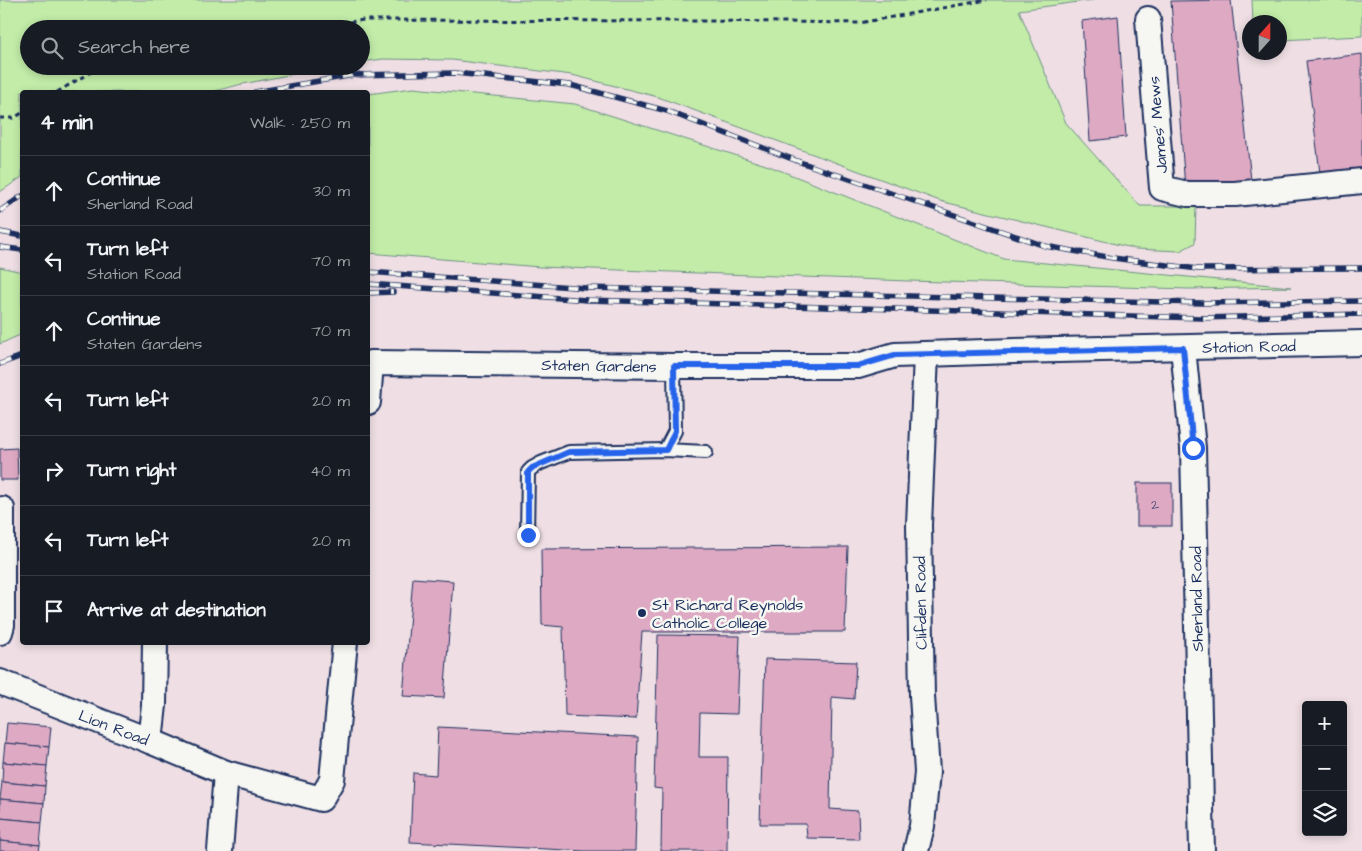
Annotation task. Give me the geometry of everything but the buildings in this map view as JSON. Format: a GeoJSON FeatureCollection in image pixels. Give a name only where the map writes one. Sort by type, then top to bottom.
{"type":"FeatureCollection","features":[{"type":"Feature","properties":{"kind":"street","name":"James' Mews"},"geometry":{"type":"LineString","coordinates":[[1148,19],[1162,188],[1187,194],[1235,194],[1362,181]]}},
{"type":"Feature","properties":{"kind":"street","name":"Station Road"},"geometry":{"type":"LineString","coordinates":[[926,354],[1362,343]]}},
{"type":"Feature","properties":{"kind":"street","name":"Sherland Road"},"geometry":{"type":"LineString","coordinates":[[1183,348],[1193,448],[1202,851]]}},
{"type":"Feature","properties":{"kind":"street","name":"Staten Gardens"},"geometry":{"type":"LineString","coordinates":[[370,376],[371,363],[858,366],[895,355],[926,354]]}},
{"type":"Feature","properties":{"kind":"street","name":"Clifden Road"},"geometry":{"type":"LineString","coordinates":[[916,851],[922,826],[927,772],[922,696],[919,524],[926,354]]}},
{"type":"Feature","properties":{"kind":"street"},"geometry":{"type":"LineString","coordinates":[[0,632],[2,625],[2,508]]}},
{"type":"Feature","properties":{"kind":"street"},"geometry":{"type":"LineString","coordinates":[[150,741],[154,705],[155,645]]}},
{"type":"Feature","properties":{"kind":"street"},"geometry":{"type":"LineString","coordinates":[[220,851],[226,773],[321,799],[332,780],[345,645]]}},
{"type":"Feature","properties":{"kind":"street","name":"Lion Road"},"geometry":{"type":"LineString","coordinates":[[0,682],[226,773]]}},
{"type":"Feature","properties":{"kind":"lane"},"geometry":{"type":"LineString","coordinates":[[666,450],[675,431],[674,366]]}},
{"type":"Feature","properties":{"kind":"lane"},"geometry":{"type":"LineString","coordinates":[[528,535],[528,472],[532,468],[569,452],[666,450],[706,452]]}},
{"type":"Feature","properties":{"kind":"path"},"geometry":{"type":"LineString","coordinates":[[370,20],[859,23],[987,0]]}},
{"type":"Feature","properties":{"kind":"path"},"geometry":{"type":"LineString","coordinates":[[60,90],[86,75]]}},
{"type":"Feature","properties":{"kind":"path"},"geometry":{"type":"LineString","coordinates":[[0,118],[14,118],[20,114]]}},
{"type":"Feature","properties":{"kind":"green space"},"geometry":{"type":"Polygon","coordinates":[[[0,0],[1093,0],[1019,10],[1066,123],[1140,206],[1196,206],[1195,243],[1180,251],[1136,249],[940,201],[658,97],[572,75],[452,60],[383,59],[370,61],[370,20],[20,20],[20,75],[288,75],[219,90],[20,90],[20,178],[0,192],[0,0]]]}},
{"type":"Feature","properties":{"kind":"green space"},"geometry":{"type":"Polygon","coordinates":[[[1252,0],[1362,0],[1362,36],[1287,40],[1287,15],[1253,15],[1252,0]]]}},
{"type":"Feature","properties":{"kind":"green space"},"geometry":{"type":"Polygon","coordinates":[[[413,88],[575,104],[769,166],[1004,259],[1291,287],[1190,289],[909,281],[540,267],[370,253],[370,94],[413,88]]]}},
{"type":"Feature","properties":{"kind":"green space"},"geometry":{"type":"Polygon","coordinates":[[[0,267],[20,272],[20,335],[0,344],[0,267]]]}},
{"type":"Feature","properties":{"kind":"railway"},"geometry":{"type":"LineString","coordinates":[[370,75],[455,73],[570,85],[667,111],[800,162],[1045,246],[1113,258],[1198,269],[1362,268]]}},
{"type":"Feature","properties":{"kind":"railway"},"geometry":{"type":"LineString","coordinates":[[267,90],[354,75]]}},
{"type":"Feature","properties":{"kind":"railway"},"geometry":{"type":"LineString","coordinates":[[0,211],[20,197]]}},
{"type":"Feature","properties":{"kind":"railway"},"geometry":{"type":"LineString","coordinates":[[0,232],[20,236]]}},
{"type":"Feature","properties":{"kind":"railway"},"geometry":{"type":"LineString","coordinates":[[0,247],[20,250]]}},
{"type":"Feature","properties":{"kind":"railway"},"geometry":{"type":"LineString","coordinates":[[370,272],[586,288],[1202,303],[1362,301]]}},
{"type":"Feature","properties":{"kind":"railway"},"geometry":{"type":"LineString","coordinates":[[370,284],[587,300],[1201,318],[1362,314]]}},
{"type":"Feature","properties":{"kind":"railway"},"geometry":{"type":"LineString","coordinates":[[370,293],[393,292]]}},
{"type":"Feature","properties":{"kind":"railway"},"geometry":{"type":"LineString","coordinates":[[0,364],[20,357]]}},
{"type":"Feature","properties":{"kind":"place","name":"St Richard Reynolds Catholic College"},"geometry":{"type":"Point","coordinates":[642,613]}},
{"type":"Feature","properties":{"kind":"route"},"geometry":{"type":"LineString","coordinates":[[528,535],[528,472],[532,468],[569,452],[666,450],[675,431],[674,366],[858,366],[895,355],[1183,348],[1193,448]]}}]}
